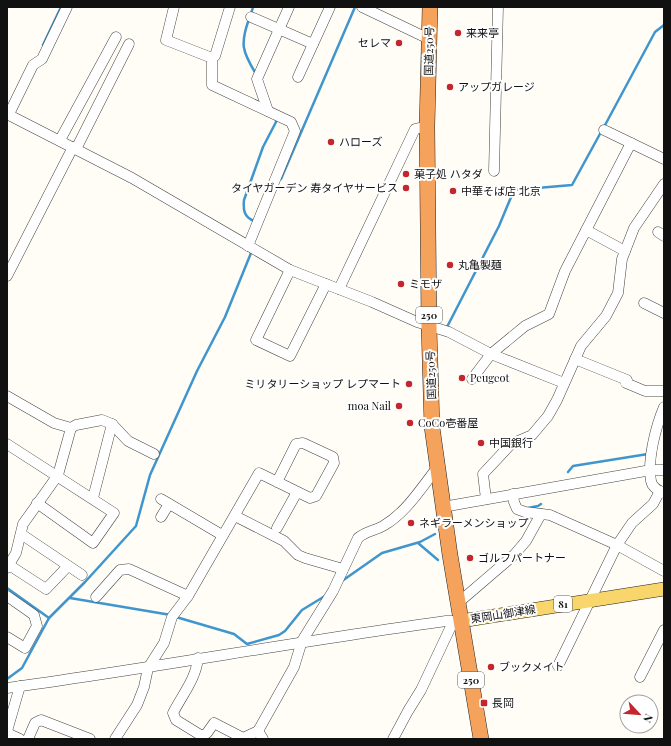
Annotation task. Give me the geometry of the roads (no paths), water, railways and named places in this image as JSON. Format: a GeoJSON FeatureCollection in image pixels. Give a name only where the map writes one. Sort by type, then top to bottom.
{"type":"FeatureCollection","features":[{"type":"Feature","properties":{"kind":"highway","name":"国道250号"},"geometry":{"type":"LineString","coordinates":[[430,7],[428,126],[429,327],[432,474],[443,507],[458,603],[457,621],[481,739]]}},
{"type":"Feature","properties":{"kind":"main road","name":"東岡山御津線"},"geometry":{"type":"LineString","coordinates":[[457,621],[664,589]]}},
{"type":"Feature","properties":{"kind":"street"},"geometry":{"type":"LineString","coordinates":[[67,7],[42,59],[33,65],[8,114],[132,178],[290,270],[429,327],[449,332],[491,354],[564,383]]}},
{"type":"Feature","properties":{"kind":"street"},"geometry":{"type":"LineString","coordinates":[[174,7],[166,40],[212,58]]}},
{"type":"Feature","properties":{"kind":"street"},"geometry":{"type":"LineString","coordinates":[[230,7],[215,56],[212,58],[212,85],[291,122],[295,131],[248,246]]}},
{"type":"Feature","properties":{"kind":"street"},"geometry":{"type":"LineString","coordinates":[[273,114],[263,99],[258,76],[289,7]]}},
{"type":"Feature","properties":{"kind":"street"},"geometry":{"type":"LineString","coordinates":[[298,77],[330,7]]}},
{"type":"Feature","properties":{"kind":"street"},"geometry":{"type":"LineString","coordinates":[[362,7],[429,39]]}},
{"type":"Feature","properties":{"kind":"street"},"geometry":{"type":"LineString","coordinates":[[494,171],[498,7]]}},
{"type":"Feature","properties":{"kind":"street"},"geometry":{"type":"LineString","coordinates":[[251,17],[313,44]]}},
{"type":"Feature","properties":{"kind":"street"},"geometry":{"type":"LineString","coordinates":[[60,140],[116,37]]}},
{"type":"Feature","properties":{"kind":"street"},"geometry":{"type":"LineString","coordinates":[[7,276],[129,44]]}},
{"type":"Feature","properties":{"kind":"street"},"geometry":{"type":"LineString","coordinates":[[339,289],[415,129],[428,126]]}},
{"type":"Feature","properties":{"kind":"street"},"geometry":{"type":"LineString","coordinates":[[604,130],[664,159]]}},
{"type":"Feature","properties":{"kind":"street"},"geometry":{"type":"LineString","coordinates":[[472,379],[491,354],[525,326],[548,314],[565,271],[630,143]]}},
{"type":"Feature","properties":{"kind":"street"},"geometry":{"type":"LineString","coordinates":[[486,499],[483,474],[511,444],[532,435],[548,416],[558,400],[581,346],[606,316],[618,293],[622,259],[634,228],[664,184]]}},
{"type":"Feature","properties":{"kind":"street"},"geometry":{"type":"LineString","coordinates":[[586,230],[625,251]]}},
{"type":"Feature","properties":{"kind":"street"},"geometry":{"type":"LineString","coordinates":[[290,270],[256,340],[290,356],[326,284]]}},
{"type":"Feature","properties":{"kind":"street"},"geometry":{"type":"LineString","coordinates":[[644,303],[664,313]]}},
{"type":"Feature","properties":{"kind":"street"},"geometry":{"type":"LineString","coordinates":[[575,359],[627,380],[626,383],[645,391],[664,391]]}},
{"type":"Feature","properties":{"kind":"street"},"geometry":{"type":"LineString","coordinates":[[7,396],[54,423],[71,428]]}},
{"type":"Feature","properties":{"kind":"street"},"geometry":{"type":"LineString","coordinates":[[558,666],[617,545],[632,523],[662,492],[654,487],[651,481],[651,454],[658,421],[664,407]]}},
{"type":"Feature","properties":{"kind":"street"},"geometry":{"type":"LineString","coordinates":[[68,566],[46,589],[8,567],[16,553],[23,524],[58,475],[71,428],[76,424],[102,420],[112,424],[128,441],[154,454]]}},
{"type":"Feature","properties":{"kind":"street"},"geometry":{"type":"LineString","coordinates":[[93,498],[112,424]]}},
{"type":"Feature","properties":{"kind":"street"},"geometry":{"type":"LineString","coordinates":[[115,739],[137,706],[144,687],[148,668],[164,643],[173,615],[188,596],[259,473],[277,482],[297,492],[310,498],[316,496],[334,463],[333,457],[303,443],[296,444],[277,482]]}},
{"type":"Feature","properties":{"kind":"street"},"geometry":{"type":"LineString","coordinates":[[7,444],[58,475],[114,513],[93,542],[37,503]]}},
{"type":"Feature","properties":{"kind":"street"},"geometry":{"type":"LineString","coordinates":[[443,507],[651,470],[664,470]]}},
{"type":"Feature","properties":{"kind":"street"},"geometry":{"type":"LineString","coordinates":[[198,658],[194,678],[182,695],[173,713],[176,720],[202,736],[207,734],[214,723],[243,738],[261,735],[294,667],[302,641],[333,591],[358,538],[365,532],[383,526],[396,516],[432,474]]}},
{"type":"Feature","properties":{"kind":"street"},"geometry":{"type":"LineString","coordinates":[[277,528],[297,492]]}},
{"type":"Feature","properties":{"kind":"street"},"geometry":{"type":"LineString","coordinates":[[513,494],[517,509],[525,512],[550,515],[617,545],[664,571]]}},
{"type":"Feature","properties":{"kind":"street"},"geometry":{"type":"LineString","coordinates":[[161,517],[165,502],[222,535]]}},
{"type":"Feature","properties":{"kind":"street"},"geometry":{"type":"LineString","coordinates":[[458,603],[514,555],[526,541],[541,514]]}},
{"type":"Feature","properties":{"kind":"street"},"geometry":{"type":"LineString","coordinates":[[235,516],[284,541],[298,555],[343,569]]}},
{"type":"Feature","properties":{"kind":"street"},"geometry":{"type":"LineString","coordinates":[[21,534],[82,575]]}},
{"type":"Feature","properties":{"kind":"street"},"geometry":{"type":"LineString","coordinates":[[96,597],[120,570],[129,568],[188,596]]}},
{"type":"Feature","properties":{"kind":"street"},"geometry":{"type":"LineString","coordinates":[[7,596],[34,615],[37,626],[25,648],[7,637]]}},
{"type":"Feature","properties":{"kind":"street"},"geometry":{"type":"LineString","coordinates":[[7,688],[148,668],[198,658],[302,641],[446,621],[457,621],[421,690],[393,739]]}},
{"type":"Feature","properties":{"kind":"street"},"geometry":{"type":"LineString","coordinates":[[640,677],[664,630]]}},
{"type":"Feature","properties":{"kind":"street"},"geometry":{"type":"LineString","coordinates":[[20,686],[7,732],[20,739]]}},
{"type":"Feature","properties":{"kind":"street"},"geometry":{"type":"LineString","coordinates":[[28,739],[35,723],[41,720],[90,739]]}},
{"type":"Feature","properties":{"kind":"waterway"},"geometry":{"type":"LineString","coordinates":[[43,45],[61,7]]}},
{"type":"Feature","properties":{"kind":"waterway"},"geometry":{"type":"LineString","coordinates":[[251,14],[253,7]]}},
{"type":"Feature","properties":{"kind":"waterway"},"geometry":{"type":"LineString","coordinates":[[281,179],[355,7]]}},
{"type":"Feature","properties":{"kind":"waterway"},"geometry":{"type":"LineString","coordinates":[[249,19],[244,35],[244,47],[245,53],[256,74]]}},
{"type":"Feature","properties":{"kind":"waterway"},"geometry":{"type":"LineString","coordinates":[[604,127],[655,32],[664,25]]}},
{"type":"Feature","properties":{"kind":"waterway"},"geometry":{"type":"LineString","coordinates":[[254,221],[245,213],[244,200],[263,147],[276,122],[276,118]]}},
{"type":"Feature","properties":{"kind":"waterway"},"geometry":{"type":"LineString","coordinates":[[447,327],[499,226],[514,190],[572,185],[601,132]]}},
{"type":"Feature","properties":{"kind":"waterway"},"geometry":{"type":"LineString","coordinates":[[7,679],[22,668],[49,618],[85,582],[136,526],[150,475],[197,371],[225,317],[251,253]]}},
{"type":"Feature","properties":{"kind":"waterway"},"geometry":{"type":"LineString","coordinates":[[568,472],[573,466],[648,454]]}},
{"type":"Feature","properties":{"kind":"waterway"},"geometry":{"type":"LineString","coordinates":[[528,508],[541,504]]}},
{"type":"Feature","properties":{"kind":"waterway"},"geometry":{"type":"LineString","coordinates":[[342,581],[382,553],[420,542],[435,534]]}},
{"type":"Feature","properties":{"kind":"waterway"},"geometry":{"type":"LineString","coordinates":[[418,543],[438,560]]}},
{"type":"Feature","properties":{"kind":"waterway"},"geometry":{"type":"LineString","coordinates":[[7,588],[49,618]]}},
{"type":"Feature","properties":{"kind":"waterway"},"geometry":{"type":"LineString","coordinates":[[176,617],[234,634],[247,644],[279,635],[285,631],[302,610],[325,596]]}},
{"type":"Feature","properties":{"kind":"waterway"},"geometry":{"type":"LineString","coordinates":[[70,598],[171,615]]}},
{"type":"Feature","properties":{"kind":"place","name":"来来亭"},"geometry":{"type":"Point","coordinates":[458,33]}},
{"type":"Feature","properties":{"kind":"place","name":"セレマ"},"geometry":{"type":"Point","coordinates":[399,43]}},
{"type":"Feature","properties":{"kind":"place","name":"アップガレージ"},"geometry":{"type":"Point","coordinates":[450,87]}},
{"type":"Feature","properties":{"kind":"place","name":"ハローズ"},"geometry":{"type":"Point","coordinates":[331,142]}},
{"type":"Feature","properties":{"kind":"place","name":"菓子処 ハタダ"},"geometry":{"type":"Point","coordinates":[406,174]}},
{"type":"Feature","properties":{"kind":"place","name":"タイヤガーデン 寿タイヤサービス"},"geometry":{"type":"Point","coordinates":[406,188]}},
{"type":"Feature","properties":{"kind":"place","name":"中華そば店 北京"},"geometry":{"type":"Point","coordinates":[453,191]}},
{"type":"Feature","properties":{"kind":"place","name":"丸亀製麺"},"geometry":{"type":"Point","coordinates":[450,265]}},
{"type":"Feature","properties":{"kind":"place","name":"ミモザ"},"geometry":{"type":"Point","coordinates":[401,284]}},
{"type":"Feature","properties":{"kind":"place","name":"Peugeot"},"geometry":{"type":"Point","coordinates":[462,378]}},
{"type":"Feature","properties":{"kind":"place","name":"ミリタリーショップ レプマート"},"geometry":{"type":"Point","coordinates":[409,384]}},
{"type":"Feature","properties":{"kind":"place","name":"moa Nail"},"geometry":{"type":"Point","coordinates":[399,406]}},
{"type":"Feature","properties":{"kind":"place","name":"CoCo壱番屋"},"geometry":{"type":"Point","coordinates":[410,423]}},
{"type":"Feature","properties":{"kind":"place","name":"中国銀行"},"geometry":{"type":"Point","coordinates":[481,443]}},
{"type":"Feature","properties":{"kind":"place","name":"ネギラーメンショップ"},"geometry":{"type":"Point","coordinates":[411,523]}},
{"type":"Feature","properties":{"kind":"place","name":"ゴルフパートナー"},"geometry":{"type":"Point","coordinates":[470,558]}},
{"type":"Feature","properties":{"kind":"place","name":"ブックメイト"},"geometry":{"type":"Point","coordinates":[491,667]}},
{"type":"Feature","properties":{"kind":"place","name":"長岡"},"geometry":{"type":"Point","coordinates":[484,703]}}]}
